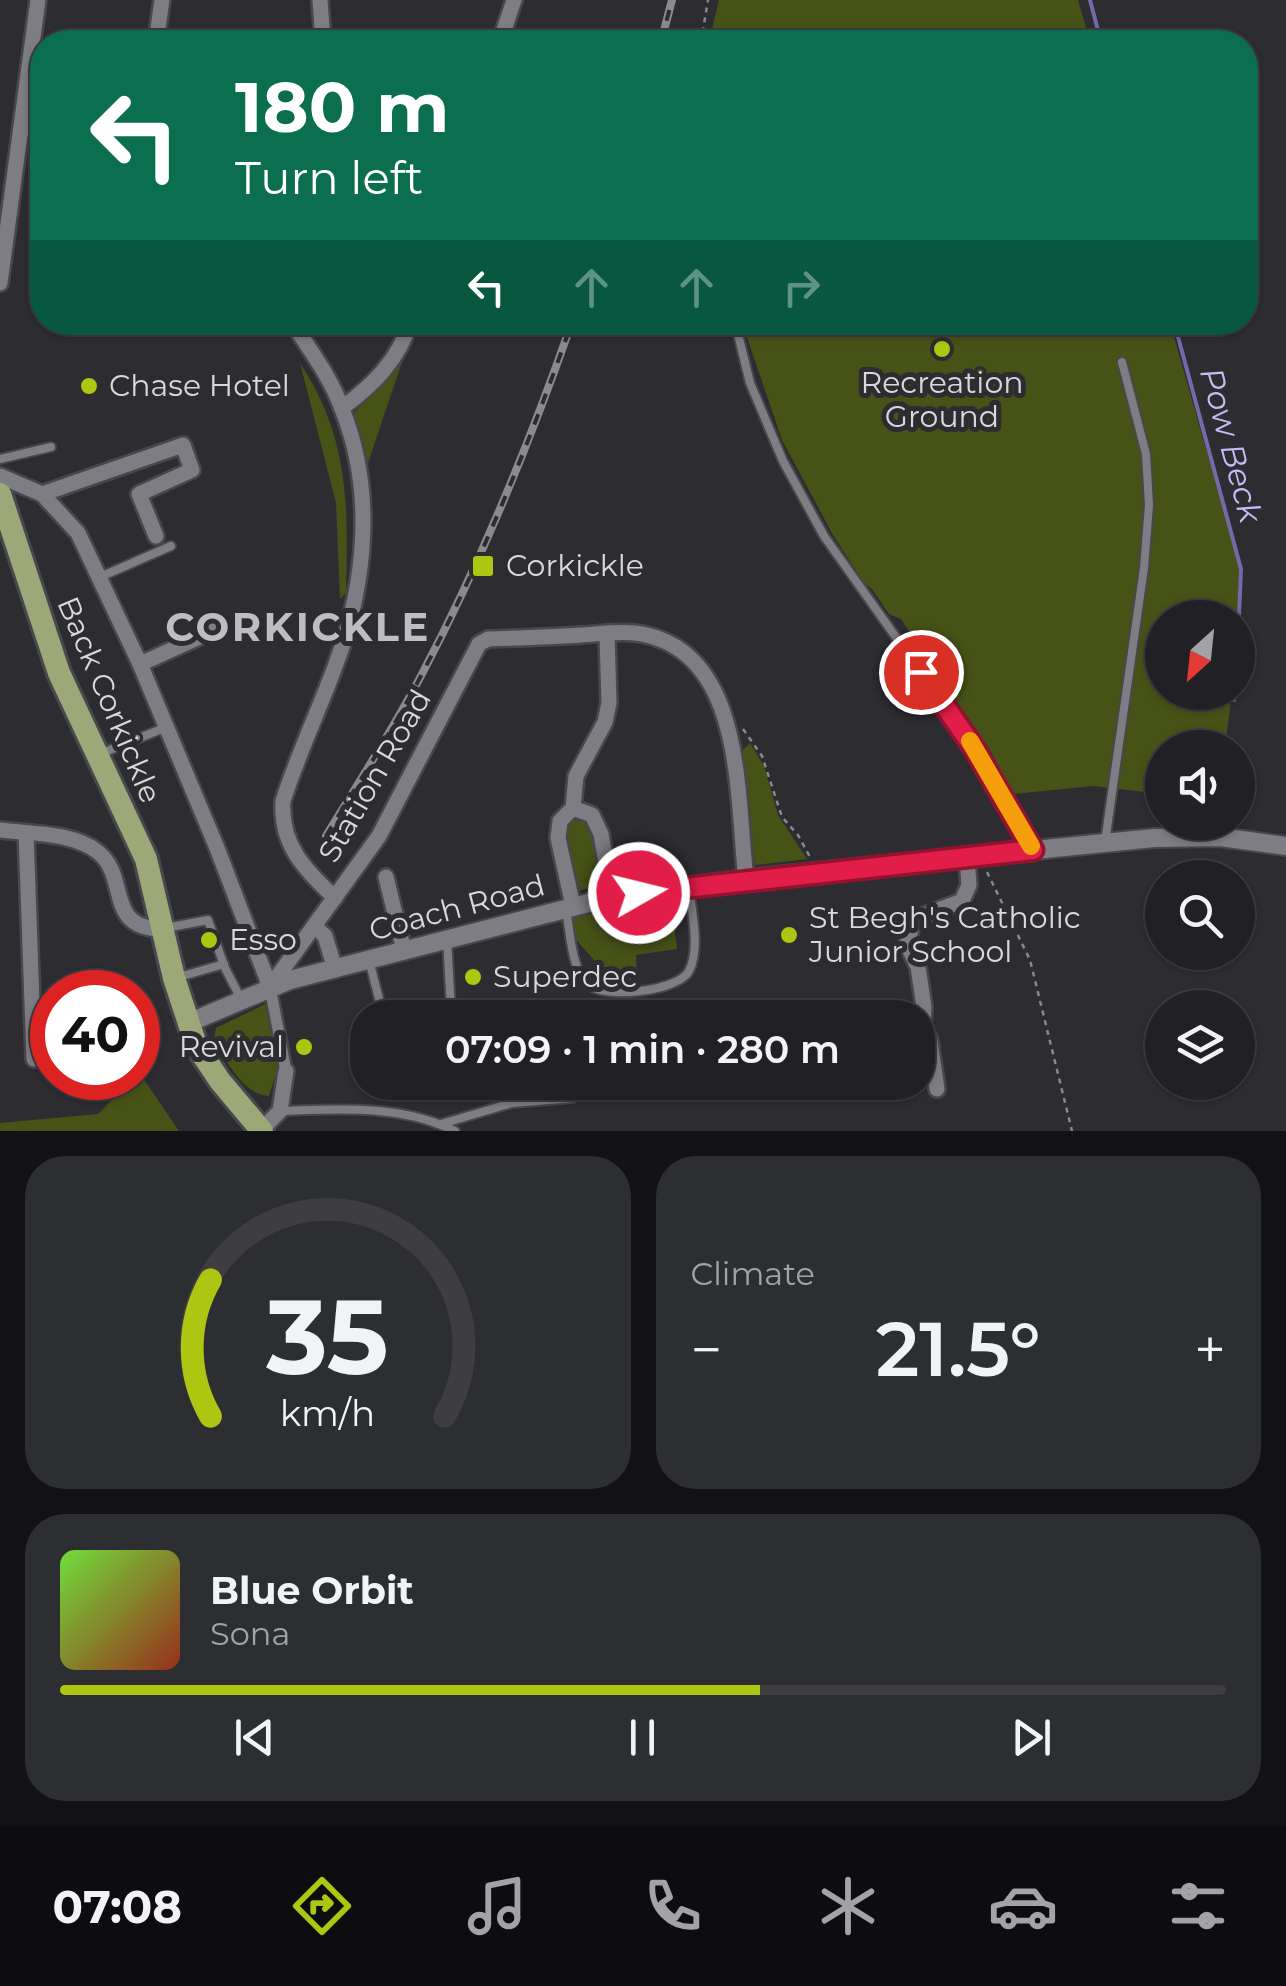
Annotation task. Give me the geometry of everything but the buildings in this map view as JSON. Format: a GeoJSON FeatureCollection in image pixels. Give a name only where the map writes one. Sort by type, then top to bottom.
{"type":"FeatureCollection","features":[{"type":"Feature","properties":{"kind":"main road","name":"Back Corkickle"},"geometry":{"type":"LineString","coordinates":[[0,494],[58,672],[146,860],[162,929]]}},
{"type":"Feature","properties":{"kind":"main road"},"geometry":{"type":"LineString","coordinates":[[162,929],[188,1022],[206,1064],[262,1130]]}},
{"type":"Feature","properties":{"kind":"street"},"geometry":{"type":"LineString","coordinates":[[34,30],[38,0]]}},
{"type":"Feature","properties":{"kind":"street"},"geometry":{"type":"LineString","coordinates":[[158,30],[162,0]]}},
{"type":"Feature","properties":{"kind":"street"},"geometry":{"type":"LineString","coordinates":[[320,0],[323,30]]}},
{"type":"Feature","properties":{"kind":"street"},"geometry":{"type":"LineString","coordinates":[[504,30],[514,0]]}},
{"type":"Feature","properties":{"kind":"street"},"geometry":{"type":"LineString","coordinates":[[0,283],[30,64]]}},
{"type":"Feature","properties":{"kind":"street"},"geometry":{"type":"LineString","coordinates":[[22,128],[30,129]]}},
{"type":"Feature","properties":{"kind":"street"},"geometry":{"type":"LineString","coordinates":[[300,335],[342,408],[355,455],[363,510],[364,542],[352,616],[291,775],[282,818],[294,856],[336,898]]}},
{"type":"Feature","properties":{"kind":"street"},"geometry":{"type":"LineString","coordinates":[[342,408],[385,369],[406,335]]}},
{"type":"Feature","properties":{"kind":"street"},"geometry":{"type":"LineString","coordinates":[[42,494],[183,445],[192,470],[139,494],[156,536]]}},
{"type":"Feature","properties":{"kind":"street"},"geometry":{"type":"LineString","coordinates":[[0,476],[42,494],[78,534],[140,664],[217,848],[270,987],[286,1071],[280,1111],[262,1130]]}},
{"type":"Feature","properties":{"kind":"street"},"geometry":{"type":"LineString","coordinates":[[140,664],[215,630]]}},
{"type":"Feature","properties":{"kind":"street"},"geometry":{"type":"LineString","coordinates":[[570,907],[558,838],[560,821],[573,808],[576,776],[604,722],[609,702],[607,634],[634,633],[659,639],[678,650],[711,682],[730,731],[746,879]]}},
{"type":"Feature","properties":{"kind":"street","name":"Station Road"},"geometry":{"type":"LineString","coordinates":[[270,987],[379,836],[479,644],[488,639],[607,634]]}},
{"type":"Feature","properties":{"kind":"street"},"geometry":{"type":"LineString","coordinates":[[573,808],[592,815],[601,834],[612,897]]}},
{"type":"Feature","properties":{"kind":"street"},"geometry":{"type":"LineString","coordinates":[[0,830],[80,840],[102,855],[128,917],[138,926],[162,929]]}},
{"type":"Feature","properties":{"kind":"street"},"geometry":{"type":"LineString","coordinates":[[26,834],[31,970]]}},
{"type":"Feature","properties":{"kind":"street","name":"Coach Road"},"geometry":{"type":"LineString","coordinates":[[188,1022],[270,987],[612,897],[746,879],[1105,842],[1220,837],[1286,846]]}},
{"type":"Feature","properties":{"kind":"street"},"geometry":{"type":"LineString","coordinates":[[923,1000],[918,967],[907,944],[914,918],[962,901],[974,858]]}},
{"type":"Feature","properties":{"kind":"street"},"geometry":{"type":"LineString","coordinates":[[386,877],[404,951]]}},
{"type":"Feature","properties":{"kind":"street"},"geometry":{"type":"LineString","coordinates":[[314,926],[325,936],[336,969]]}},
{"type":"Feature","properties":{"kind":"street"},"geometry":{"type":"LineString","coordinates":[[935,1085],[937,1089]]}},
{"type":"Feature","properties":{"kind":"lane"},"geometry":{"type":"LineString","coordinates":[[738,335],[750,383],[782,462],[824,536],[974,748],[1033,850]]}},
{"type":"Feature","properties":{"kind":"lane"},"geometry":{"type":"LineString","coordinates":[[1105,842],[1144,568],[1149,505],[1146,454],[1122,362]]}},
{"type":"Feature","properties":{"kind":"lane"},"geometry":{"type":"LineString","coordinates":[[0,460],[51,448]]}},
{"type":"Feature","properties":{"kind":"lane"},"geometry":{"type":"LineString","coordinates":[[100,577],[171,546]]}},
{"type":"Feature","properties":{"kind":"lane"},"geometry":{"type":"LineString","coordinates":[[96,756],[164,728]]}},
{"type":"Feature","properties":{"kind":"lane"},"geometry":{"type":"LineString","coordinates":[[570,907],[580,972],[587,984],[612,992],[670,986],[688,974],[694,957],[688,886]]}},
{"type":"Feature","properties":{"kind":"lane"},"geometry":{"type":"LineString","coordinates":[[162,929],[208,920],[241,999]]}},
{"type":"Feature","properties":{"kind":"lane"},"geometry":{"type":"LineString","coordinates":[[446,939],[450,1000]]}},
{"type":"Feature","properties":{"kind":"lane"},"geometry":{"type":"LineString","coordinates":[[369,960],[379,1000]]}},
{"type":"Feature","properties":{"kind":"lane"},"geometry":{"type":"LineString","coordinates":[[174,978],[224,964]]}},
{"type":"Feature","properties":{"kind":"lane"},"geometry":{"type":"LineString","coordinates":[[440,1124],[512,1103],[548,1100]]}},
{"type":"Feature","properties":{"kind":"lane"},"geometry":{"type":"LineString","coordinates":[[280,1111],[382,1110],[455,1131]]}},
{"type":"Feature","properties":{"kind":"path"},"geometry":{"type":"LineString","coordinates":[[703,30],[708,0]]}},
{"type":"Feature","properties":{"kind":"path"},"geometry":{"type":"LineString","coordinates":[[734,722],[762,756],[782,817],[811,859]]}},
{"type":"Feature","properties":{"kind":"path"},"geometry":{"type":"LineString","coordinates":[[974,858],[1030,960],[1072,1131]]}},
{"type":"Feature","properties":{"kind":"green space"},"geometry":{"type":"Polygon","coordinates":[[[719,0],[1078,0],[1087,30],[712,30],[719,0]]]}},
{"type":"Feature","properties":{"kind":"green space"},"geometry":{"type":"Polygon","coordinates":[[[746,335],[1173,335],[1239,564],[1239,600],[1145,600],[1145,710],[1230,710],[1227,730],[1145,730],[1145,792],[1093,786],[1013,794],[990,750],[901,619],[889,614],[833,535],[782,440],[746,335]]]}},
{"type":"Feature","properties":{"kind":"green space"},"geometry":{"type":"Polygon","coordinates":[[[402,362],[367,466],[354,413],[402,362]]]}},
{"type":"Feature","properties":{"kind":"green space"},"geometry":{"type":"Polygon","coordinates":[[[300,363],[329,419],[342,474],[347,561],[346,593],[340,599],[336,503],[300,363]]]}},
{"type":"Feature","properties":{"kind":"green space"},"geometry":{"type":"Polygon","coordinates":[[[750,743],[764,766],[778,815],[807,859],[755,865],[741,752],[750,743]]]}},
{"type":"Feature","properties":{"kind":"green space"},"geometry":{"type":"Polygon","coordinates":[[[575,814],[583,818],[592,834],[600,886],[577,891],[565,839],[569,820],[575,814]]]}},
{"type":"Feature","properties":{"kind":"green space"},"geometry":{"type":"Polygon","coordinates":[[[689,895],[673,914],[677,949],[636,955],[637,979],[614,982],[610,967],[600,967],[559,920],[689,895]]]}},
{"type":"Feature","properties":{"kind":"green space"},"geometry":{"type":"Polygon","coordinates":[[[265,1004],[278,1068],[269,1096],[244,1084],[213,1042],[216,1028],[265,1004]]]}},
{"type":"Feature","properties":{"kind":"green space"},"geometry":{"type":"Polygon","coordinates":[[[112,1100],[158,1100],[179,1131],[0,1131],[0,1123],[98,1114],[112,1100]]]}},
{"type":"Feature","properties":{"kind":"waterway","name":"Pow Beck"},"geometry":{"type":"LineString","coordinates":[[1090,0],[1098,30]]}},
{"type":"Feature","properties":{"kind":"waterway","name":"Pow Beck"},"geometry":{"type":"LineString","coordinates":[[1178,335],[1241,569],[1240,600]]}},
{"type":"Feature","properties":{"kind":"railway"},"geometry":{"type":"LineString","coordinates":[[664,30],[672,0]]}},
{"type":"Feature","properties":{"kind":"railway"},"geometry":{"type":"LineString","coordinates":[[326,836],[445,630],[522,456],[567,335]]}},
{"type":"Feature","properties":{"kind":"slow traffic"},"geometry":{"type":"LineString","coordinates":[[970,741],[1031,846]]}},
{"type":"Feature","properties":{"kind":"place","name":"Recreation Ground"},"geometry":{"type":"Point","coordinates":[942,349]}},
{"type":"Feature","properties":{"kind":"place","name":"Chase Hotel"},"geometry":{"type":"Point","coordinates":[89,386]}},
{"type":"Feature","properties":{"kind":"place","name":"Corkickle"},"geometry":{"type":"Point","coordinates":[483,566]}},
{"type":"Feature","properties":{"kind":"place","name":"St Begh's Catholic Junior School"},"geometry":{"type":"Point","coordinates":[789,935]}},
{"type":"Feature","properties":{"kind":"place","name":"Esso"},"geometry":{"type":"Point","coordinates":[209,940]}},
{"type":"Feature","properties":{"kind":"place","name":"Superdec"},"geometry":{"type":"Point","coordinates":[473,977]}},
{"type":"Feature","properties":{"kind":"place","name":"Revival"},"geometry":{"type":"Point","coordinates":[304,1047]}},
{"type":"Feature","properties":{"kind":"district","name":"CORKICKLE"},"geometry":{"type":"Point","coordinates":[298,627]}},
{"type":"Feature","properties":{"kind":"route"},"geometry":{"type":"LineString","coordinates":[[639,893],[1033,850],[974,748],[921,672]]}}]}
